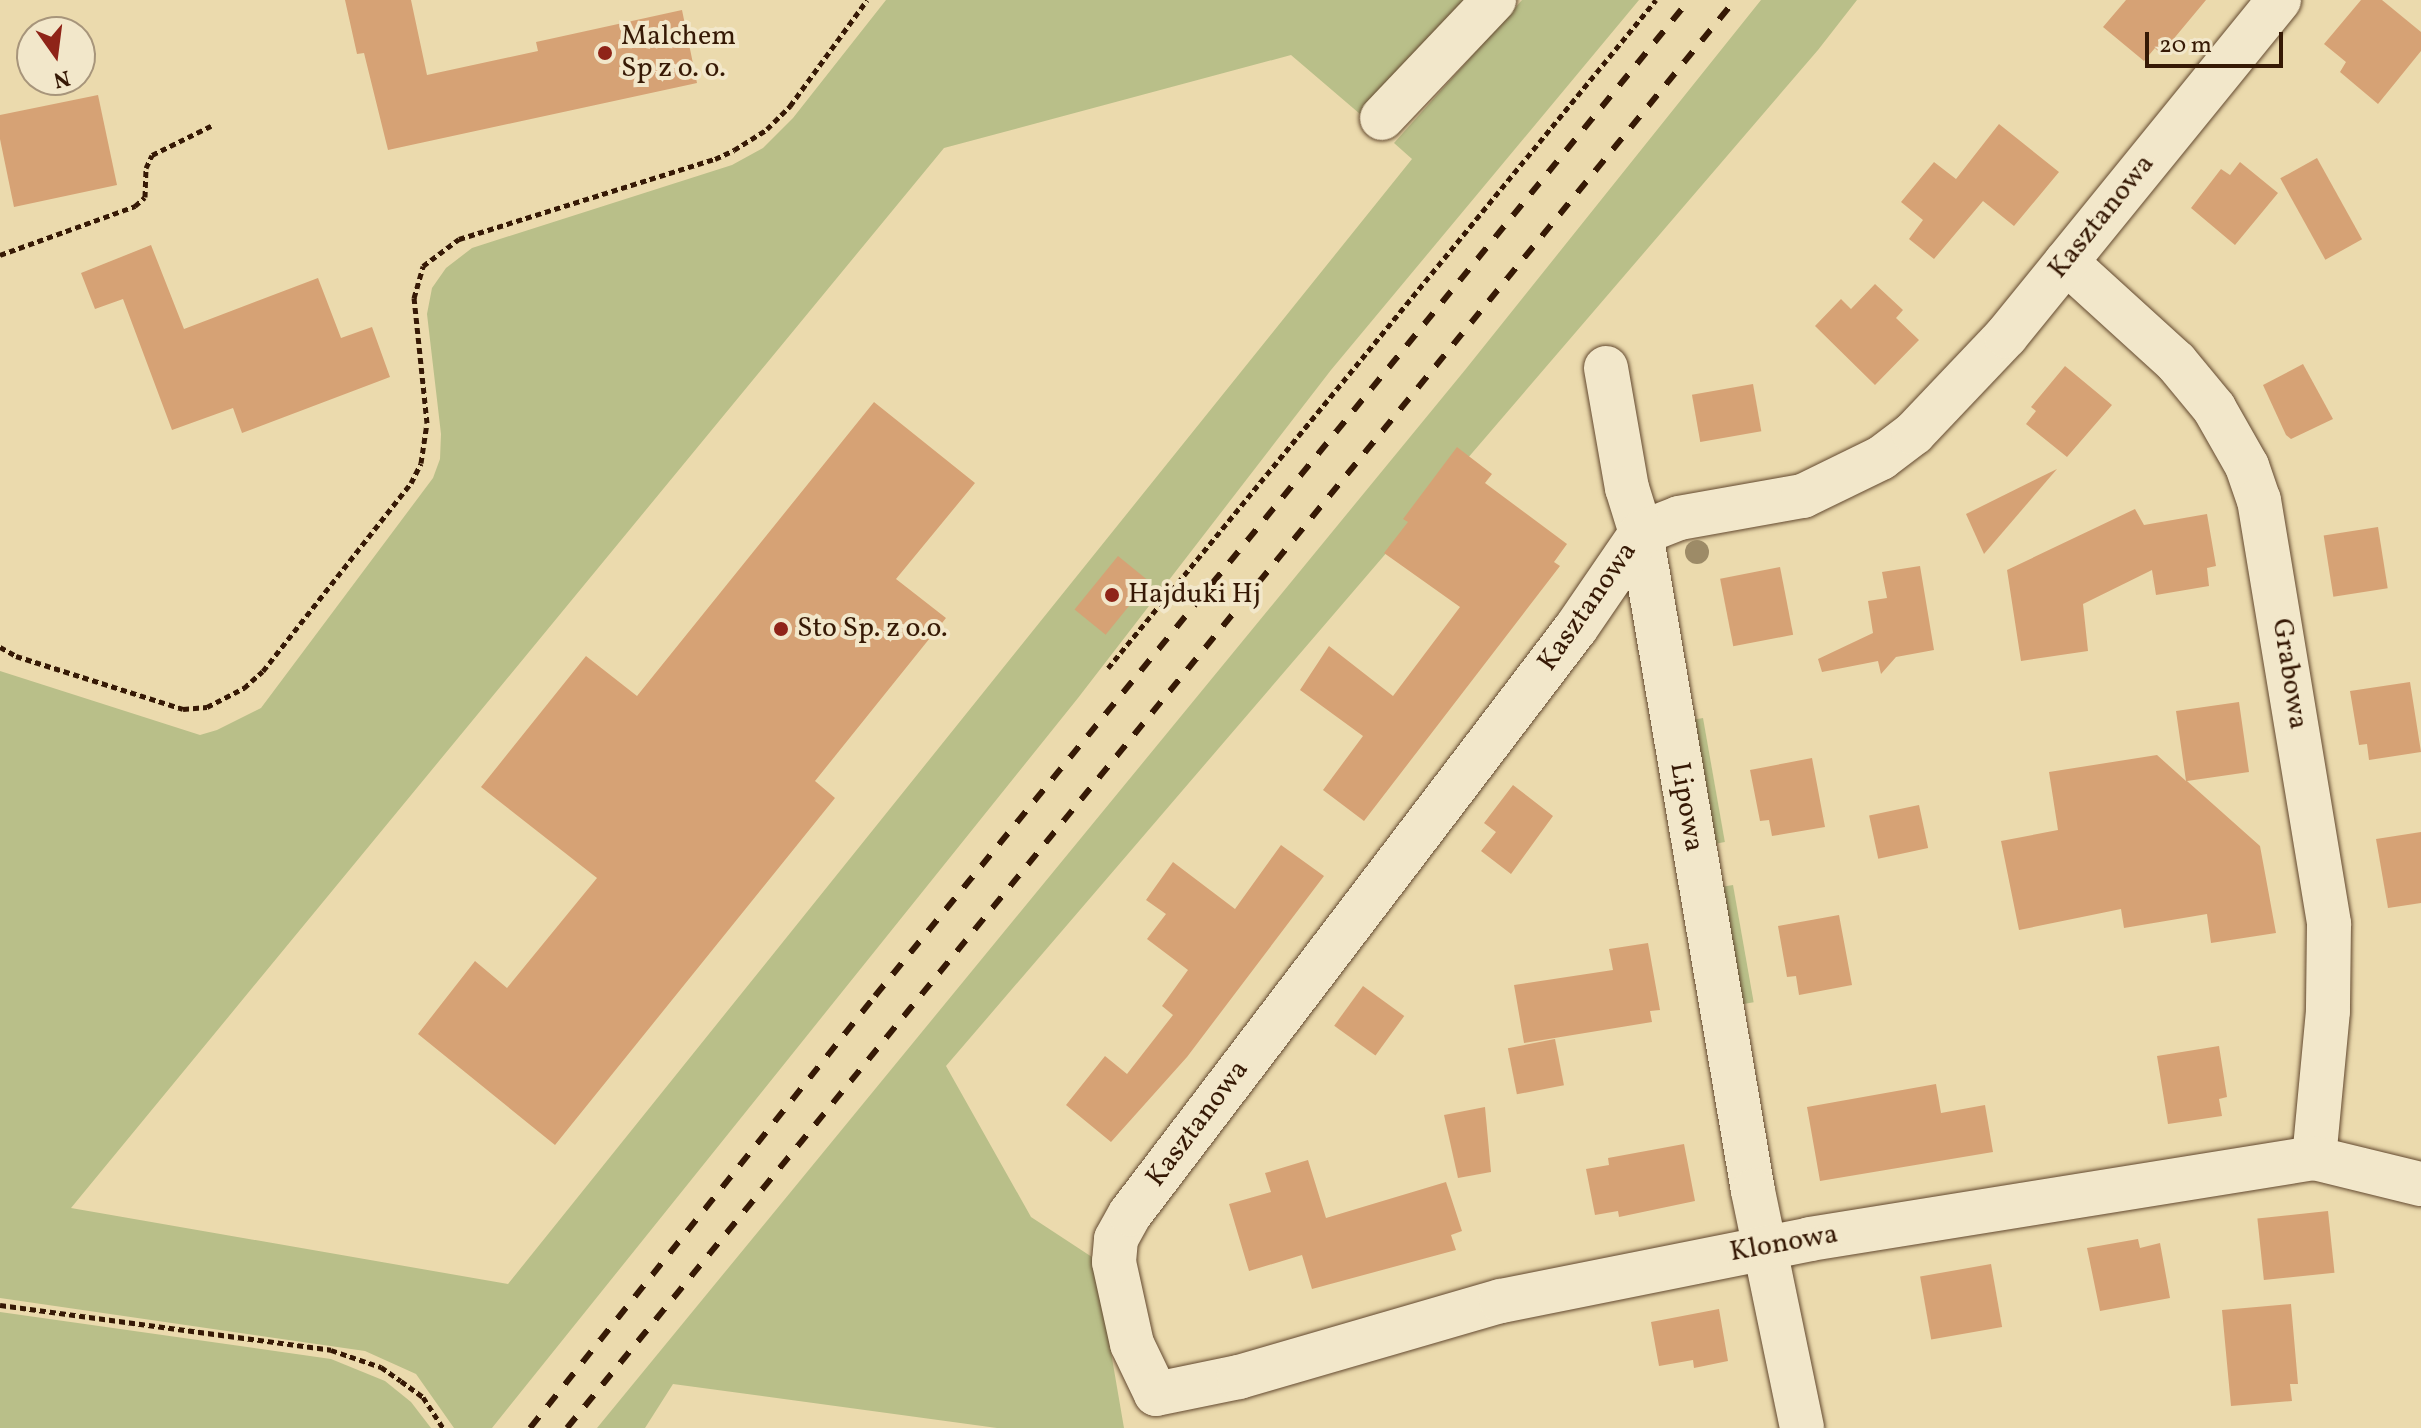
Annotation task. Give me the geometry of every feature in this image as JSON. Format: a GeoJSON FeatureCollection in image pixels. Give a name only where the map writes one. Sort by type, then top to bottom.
{"type":"FeatureCollection","features":[{"type":"Feature","properties":{"kind":"street"},"geometry":{"type":"LineString","coordinates":[[1382,118],[1494,0]]}},
{"type":"Feature","properties":{"kind":"street","name":"Kasztanowa"},"geometry":{"type":"LineString","coordinates":[[1154,1411],[1128,1332],[1114,1262],[1116,1239],[1130,1214],[1576,628],[1641,533],[1679,518],[1803,496],[1881,458],[1944,403],[2066,262],[2279,0]]}},
{"type":"Feature","properties":{"kind":"street","name":"Grabowa"},"geometry":{"type":"LineString","coordinates":[[2066,262],[2176,362],[2214,408],[2247,466],[2259,500],[2329,924],[2328,1011],[2314,1158]]}},
{"type":"Feature","properties":{"kind":"street","name":"Lipowa"},"geometry":{"type":"LineString","coordinates":[[1606,368],[1627,488],[1641,533],[1764,1247],[1802,1428]]}},
{"type":"Feature","properties":{"kind":"street","name":"Klonowa"},"geometry":{"type":"LineString","coordinates":[[1154,1411],[1239,1377],[1501,1301],[1764,1247],[2314,1158],[2421,1184]]}},
{"type":"Feature","properties":{"kind":"path"},"geometry":{"type":"LineString","coordinates":[[0,647],[16,656],[183,709],[207,707],[244,688],[263,671],[411,483],[421,463],[427,423],[414,298],[423,266],[439,250],[459,239],[715,159],[734,150],[767,129],[790,106],[867,0]]}},
{"type":"Feature","properties":{"kind":"path"},"geometry":{"type":"LineString","coordinates":[[1108,668],[1656,0]]}},
{"type":"Feature","properties":{"kind":"path"},"geometry":{"type":"LineString","coordinates":[[0,255],[135,206],[145,197],[146,168],[152,155],[211,126]]}},
{"type":"Feature","properties":{"kind":"path"},"geometry":{"type":"LineString","coordinates":[[0,1305],[331,1350],[381,1367],[423,1397],[443,1428]]}},
{"type":"Feature","properties":{"kind":"green space"},"geometry":{"type":"Polygon","coordinates":[[[886,0],[1468,0],[1360,114],[1291,55],[944,148],[71,1208],[508,1284],[1412,159],[1394,143],[1522,0],[1639,0],[1331,370],[1078,698],[492,1428],[454,1428],[416,1374],[365,1351],[0,1298],[0,671],[200,735],[261,708],[433,478],[440,459],[441,434],[427,314],[432,288],[446,268],[472,248],[732,165],[763,148],[793,118],[886,0]]]}},
{"type":"Feature","properties":{"kind":"green space"},"geometry":{"type":"Polygon","coordinates":[[[1761,0],[1857,0],[1818,50],[946,1066],[1031,1217],[1095,1259],[1124,1428],[997,1428],[673,1384],[645,1428],[597,1428],[1465,370],[1761,0]]]}},
{"type":"Feature","properties":{"kind":"green space"},"geometry":{"type":"Polygon","coordinates":[[[1703,718],[1725,842],[1714,844],[1692,720],[1703,718]]]}},
{"type":"Feature","properties":{"kind":"green space"},"geometry":{"type":"Polygon","coordinates":[[[1733,885],[1754,1002],[1742,1004],[1721,887],[1733,885]]]}},
{"type":"Feature","properties":{"kind":"green space"},"geometry":{"type":"Polygon","coordinates":[[[0,1312],[331,1359],[385,1381],[411,1402],[431,1428],[0,1428],[0,1312]]]}},
{"type":"Feature","properties":{"kind":"building"},"geometry":{"type":"Polygon","coordinates":[[[345,0],[411,0],[427,75],[538,51],[536,42],[682,10],[697,83],[388,150],[364,53],[357,54],[345,0]]]}},
{"type":"Feature","properties":{"kind":"building"},"geometry":{"type":"Polygon","coordinates":[[[2126,0],[2206,0],[2161,54],[2155,48],[2144,61],[2103,27],[2126,0]]]}},
{"type":"Feature","properties":{"kind":"building"},"geometry":{"type":"Polygon","coordinates":[[[2361,0],[2382,0],[2421,32],[2421,51],[2378,104],[2340,72],[2346,62],[2324,44],[2361,0]]]}},
{"type":"Feature","properties":{"kind":"building"},"geometry":{"type":"Polygon","coordinates":[[[96,95],[117,185],[14,207],[0,139],[0,115],[96,95]]]}},
{"type":"Feature","properties":{"kind":"building"},"geometry":{"type":"Polygon","coordinates":[[[1999,124],[2059,172],[2014,226],[1983,201],[1934,259],[1909,239],[1923,220],[1901,202],[1934,162],[1956,179],[1999,124]]]}},
{"type":"Feature","properties":{"kind":"building"},"geometry":{"type":"Polygon","coordinates":[[[2317,158],[2362,239],[2325,260],[2280,178],[2317,158]]]}},
{"type":"Feature","properties":{"kind":"building"},"geometry":{"type":"Polygon","coordinates":[[[2240,162],[2278,193],[2235,245],[2191,208],[2221,169],[2230,175],[2240,162]]]}},
{"type":"Feature","properties":{"kind":"building"},"geometry":{"type":"Polygon","coordinates":[[[151,245],[184,329],[318,278],[341,338],[372,327],[390,377],[242,433],[233,408],[172,430],[123,299],[95,309],[81,273],[151,245]]]}},
{"type":"Feature","properties":{"kind":"building"},"geometry":{"type":"Polygon","coordinates":[[[1875,284],[1903,310],[1896,318],[1919,340],[1875,385],[1815,326],[1841,299],[1851,309],[1875,284]]]}},
{"type":"Feature","properties":{"kind":"building"},"geometry":{"type":"Polygon","coordinates":[[[2303,364],[2333,419],[2291,439],[2286,435],[2263,385],[2303,364]]]}},
{"type":"Feature","properties":{"kind":"building"},"geometry":{"type":"Polygon","coordinates":[[[2065,366],[2112,405],[2067,457],[2026,424],[2036,411],[2031,407],[2065,366]]]}},
{"type":"Feature","properties":{"kind":"building"},"geometry":{"type":"Polygon","coordinates":[[[1753,384],[1761,431],[1700,442],[1692,395],[1753,384]]]}},
{"type":"Feature","properties":{"kind":"building"},"geometry":{"type":"Polygon","coordinates":[[[874,402],[975,483],[896,579],[946,618],[815,781],[835,798],[555,1145],[418,1034],[475,961],[507,988],[597,878],[481,787],[586,656],[637,696],[874,402]]]}},
{"type":"Feature","properties":{"kind":"building"},"geometry":{"type":"Polygon","coordinates":[[[1457,447],[1492,474],[1485,483],[1567,544],[1554,562],[1560,566],[1364,821],[1323,790],[1363,736],[1300,690],[1329,646],[1393,696],[1460,607],[1384,553],[1408,522],[1403,519],[1457,447]]]}},
{"type":"Feature","properties":{"kind":"building"},"geometry":{"type":"Polygon","coordinates":[[[2057,469],[1984,554],[1966,514],[2057,469]]]}},
{"type":"Feature","properties":{"kind":"building"},"geometry":{"type":"Polygon","coordinates":[[[2135,509],[2144,525],[2207,514],[2216,566],[2207,568],[2209,586],[2156,595],[2152,570],[2083,604],[2088,651],[2021,661],[2007,570],[2135,509]]]}},
{"type":"Feature","properties":{"kind":"building"},"geometry":{"type":"Polygon","coordinates":[[[2378,527],[2388,588],[2333,597],[2324,536],[2378,527]]]}},
{"type":"Feature","properties":{"kind":"building","name":"Hajduki Hj"},"geometry":{"type":"Polygon","coordinates":[[[1118,556],[1149,581],[1106,635],[1075,610],[1118,556]]]}},
{"type":"Feature","properties":{"kind":"building"},"geometry":{"type":"Polygon","coordinates":[[[1920,566],[1934,650],[1896,657],[1881,674],[1878,661],[1822,672],[1818,659],[1873,633],[1868,601],[1887,598],[1882,572],[1920,566]]]}},
{"type":"Feature","properties":{"kind":"building"},"geometry":{"type":"Polygon","coordinates":[[[1780,567],[1793,635],[1733,646],[1720,579],[1780,567]]]}},
{"type":"Feature","properties":{"kind":"building"},"geometry":{"type":"Polygon","coordinates":[[[2410,682],[2421,752],[2369,760],[2367,744],[2359,745],[2350,691],[2410,682]]]}},
{"type":"Feature","properties":{"kind":"building"},"geometry":{"type":"Polygon","coordinates":[[[2239,702],[2249,772],[2187,781],[2260,846],[2276,933],[2211,943],[2207,914],[2124,928],[2121,909],[2019,930],[2001,841],[2058,830],[2049,772],[2157,755],[2186,781],[2176,711],[2239,702]]]}},
{"type":"Feature","properties":{"kind":"building"},"geometry":{"type":"Polygon","coordinates":[[[1812,758],[1825,827],[1772,836],[1769,820],[1760,821],[1750,770],[1812,758]]]}},
{"type":"Feature","properties":{"kind":"building"},"geometry":{"type":"Polygon","coordinates":[[[1513,785],[1553,816],[1511,874],[1481,851],[1496,832],[1484,823],[1513,785]]]}},
{"type":"Feature","properties":{"kind":"building"},"geometry":{"type":"Polygon","coordinates":[[[1919,805],[1928,848],[1878,859],[1869,816],[1919,805]]]}},
{"type":"Feature","properties":{"kind":"building"},"geometry":{"type":"Polygon","coordinates":[[[2421,832],[2421,903],[2388,908],[2376,839],[2421,832]]]}},
{"type":"Feature","properties":{"kind":"building"},"geometry":{"type":"Polygon","coordinates":[[[1281,845],[1324,876],[1187,1057],[1111,1142],[1066,1105],[1105,1056],[1127,1074],[1173,1015],[1162,1006],[1188,970],[1147,939],[1166,914],[1146,900],[1173,862],[1235,909],[1281,845]]]}},
{"type":"Feature","properties":{"kind":"building"},"geometry":{"type":"Polygon","coordinates":[[[1839,915],[1852,985],[1799,995],[1796,976],[1787,977],[1778,926],[1839,915]]]}},
{"type":"Feature","properties":{"kind":"building"},"geometry":{"type":"Polygon","coordinates":[[[1648,943],[1660,1010],[1650,1011],[1652,1022],[1524,1043],[1514,985],[1613,970],[1609,949],[1648,943]]]}},
{"type":"Feature","properties":{"kind":"building"},"geometry":{"type":"Polygon","coordinates":[[[1363,986],[1404,1016],[1375,1056],[1334,1026],[1363,986]]]}},
{"type":"Feature","properties":{"kind":"building"},"geometry":{"type":"Polygon","coordinates":[[[1555,1039],[1564,1085],[1517,1094],[1508,1048],[1555,1039]]]}},
{"type":"Feature","properties":{"kind":"building"},"geometry":{"type":"Polygon","coordinates":[[[2219,1046],[2227,1097],[2219,1099],[2222,1116],[2168,1124],[2157,1056],[2219,1046]]]}},
{"type":"Feature","properties":{"kind":"building"},"geometry":{"type":"Polygon","coordinates":[[[1936,1084],[1941,1113],[1985,1105],[1993,1152],[1820,1181],[1807,1107],[1936,1084]]]}},
{"type":"Feature","properties":{"kind":"building"},"geometry":{"type":"Polygon","coordinates":[[[1485,1107],[1491,1172],[1458,1178],[1444,1115],[1485,1107]]]}},
{"type":"Feature","properties":{"kind":"building"},"geometry":{"type":"Polygon","coordinates":[[[1684,1144],[1695,1201],[1619,1217],[1618,1211],[1595,1215],[1586,1169],[1609,1165],[1608,1158],[1684,1144]]]}},
{"type":"Feature","properties":{"kind":"building"},"geometry":{"type":"Polygon","coordinates":[[[1308,1160],[1326,1218],[1446,1182],[1462,1231],[1451,1235],[1456,1250],[1312,1289],[1302,1255],[1249,1271],[1229,1204],[1271,1192],[1265,1173],[1308,1160]]]}},
{"type":"Feature","properties":{"kind":"building"},"geometry":{"type":"Polygon","coordinates":[[[2328,1211],[2334,1273],[2264,1280],[2257,1218],[2328,1211]]]}},
{"type":"Feature","properties":{"kind":"building"},"geometry":{"type":"Polygon","coordinates":[[[2138,1239],[2140,1248],[2160,1243],[2170,1298],[2100,1311],[2087,1248],[2138,1239]]]}},
{"type":"Feature","properties":{"kind":"building"},"geometry":{"type":"Polygon","coordinates":[[[1991,1264],[2002,1327],[1931,1340],[1920,1277],[1991,1264]]]}},
{"type":"Feature","properties":{"kind":"building"},"geometry":{"type":"Polygon","coordinates":[[[2291,1304],[2298,1384],[2290,1384],[2292,1401],[2231,1406],[2222,1310],[2291,1304]]]}},
{"type":"Feature","properties":{"kind":"building"},"geometry":{"type":"Polygon","coordinates":[[[1719,1309],[1728,1361],[1694,1368],[1693,1360],[1659,1366],[1651,1322],[1719,1309]]]}},
{"type":"Feature","properties":{"kind":"railway"},"geometry":{"type":"LineString","coordinates":[[530,1428],[875,996],[1689,0]]}},
{"type":"Feature","properties":{"kind":"railway"},"geometry":{"type":"LineString","coordinates":[[567,1428],[1735,0]]}},
{"type":"Feature","properties":{"kind":"place","name":"Malchem Sp z o. o."},"geometry":{"type":"Point","coordinates":[605,53]}},
{"type":"Feature","properties":{"kind":"place","name":"Hajduki Hj"},"geometry":{"type":"Point","coordinates":[1112,595]}},
{"type":"Feature","properties":{"kind":"place","name":"Sto Sp. z o.o."},"geometry":{"type":"Point","coordinates":[781,629]}}]}
